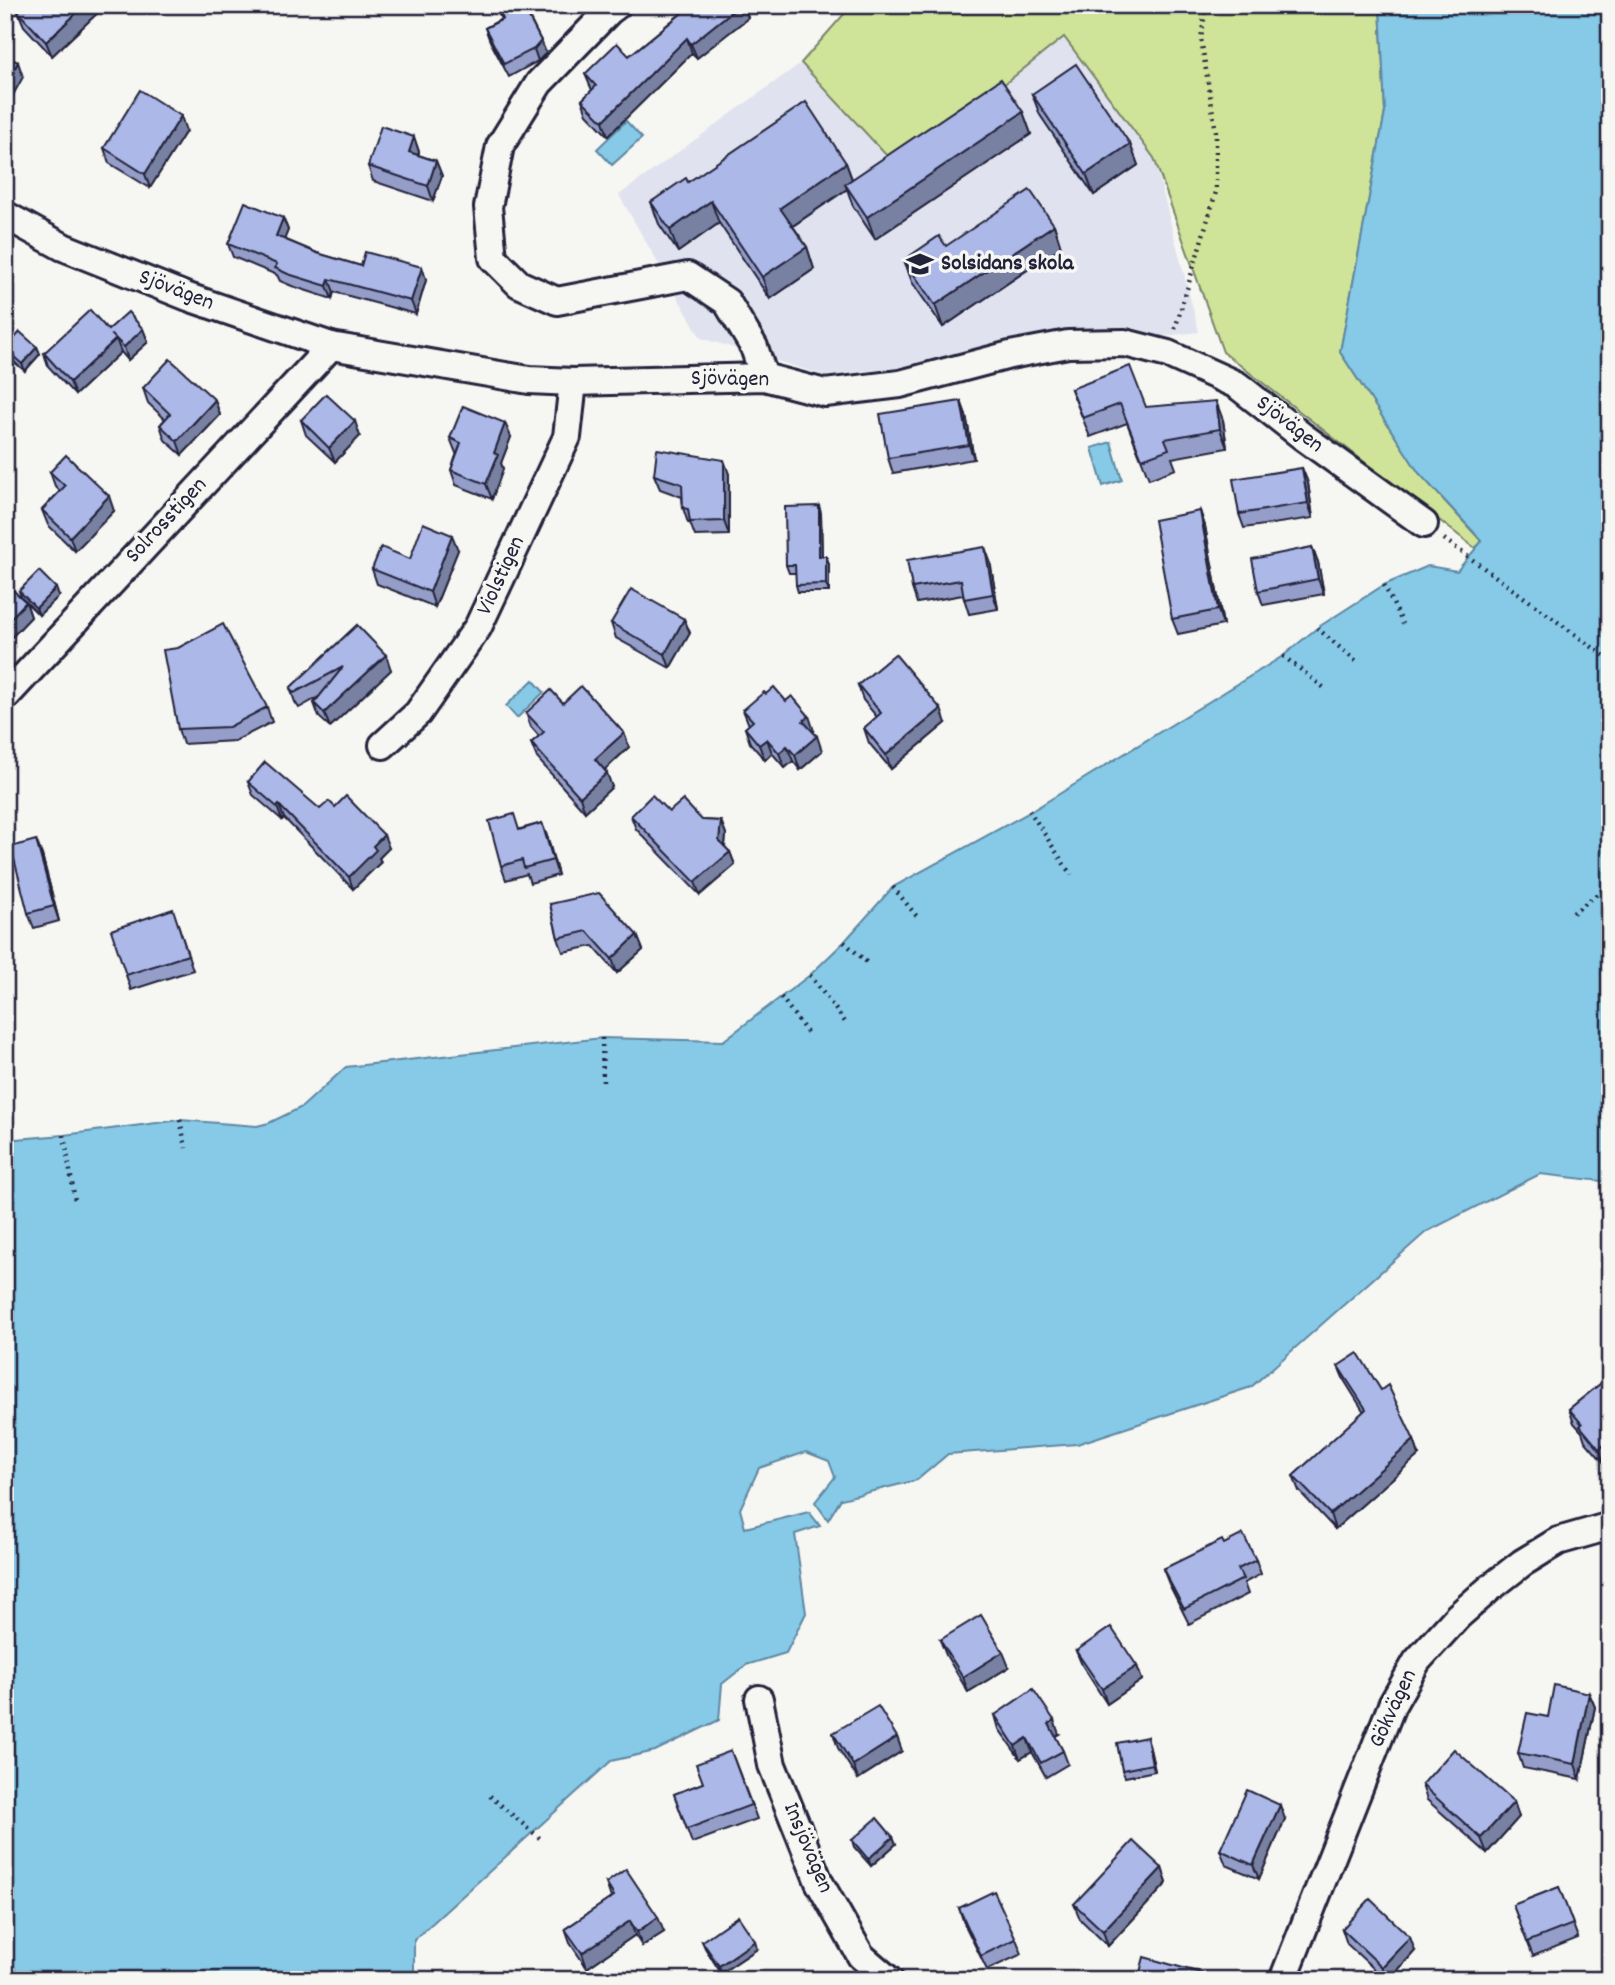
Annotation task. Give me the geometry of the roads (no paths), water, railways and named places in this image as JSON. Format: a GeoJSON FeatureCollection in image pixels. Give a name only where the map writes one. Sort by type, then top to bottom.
{"type":"FeatureCollection","features":[{"type":"Feature","properties":{"kind":"street"},"geometry":{"type":"LineString","coordinates":[[604,11],[539,83],[500,146],[488,207],[493,258],[519,285],[557,301],[688,276],[727,302],[754,347],[764,377]]}},
{"type":"Feature","properties":{"kind":"street","name":"Sjövägen"},"geometry":{"type":"LineString","coordinates":[[5,215],[75,253],[188,297],[331,346],[529,380],[573,382],[764,377],[825,393],[900,384],[1010,355],[1068,344],[1125,343],[1168,354],[1237,385],[1301,436],[1424,524]]}},
{"type":"Feature","properties":{"kind":"street","name":"Solrosstigen"},"geometry":{"type":"LineString","coordinates":[[5,697],[331,346]]}},
{"type":"Feature","properties":{"kind":"street","name":"Violstigen"},"geometry":{"type":"LineString","coordinates":[[383,745],[418,713],[478,627],[567,438],[573,382]]}},
{"type":"Feature","properties":{"kind":"street","name":"Gökvägen"},"geometry":{"type":"LineString","coordinates":[[1283,1980],[1392,1705],[1417,1661],[1458,1616],[1522,1563],[1558,1541],[1610,1526]]}},
{"type":"Feature","properties":{"kind":"street","name":"Insjövägen"},"geometry":{"type":"LineString","coordinates":[[759,1699],[772,1765],[819,1882],[861,1956],[889,1980]]}},
{"type":"Feature","properties":{"kind":"water"},"geometry":{"type":"Polygon","coordinates":[[[1380,5],[1610,5],[1610,1182],[1540,1174],[1426,1232],[1251,1387],[1077,1444],[948,1454],[917,1480],[841,1499],[828,1520],[815,1502],[835,1477],[829,1461],[806,1452],[759,1468],[740,1509],[745,1528],[809,1512],[820,1526],[795,1534],[806,1613],[786,1653],[746,1665],[722,1684],[719,1720],[655,1751],[611,1761],[414,1940],[414,1980],[5,1980],[5,1140],[180,1120],[257,1126],[302,1107],[346,1067],[602,1038],[723,1041],[810,975],[893,887],[1030,812],[1283,656],[1317,628],[1384,585],[1428,566],[1457,571],[1482,541],[1419,473],[1340,352],[1385,112],[1380,5]]]}},
{"type":"Feature","properties":{"kind":"water"},"geometry":{"type":"Polygon","coordinates":[[[626,121],[642,138],[612,165],[597,149],[626,121]]]}},
{"type":"Feature","properties":{"kind":"water"},"geometry":{"type":"Polygon","coordinates":[[[1111,442],[1122,480],[1103,486],[1092,448],[1111,442]]]}},
{"type":"Feature","properties":{"kind":"water"},"geometry":{"type":"Polygon","coordinates":[[[533,680],[544,692],[517,718],[506,706],[533,680]]]}},
{"type":"Feature","properties":{"kind":"place","name":"Solsidans skola"},"geometry":{"type":"Point","coordinates":[920,264]}}]}
